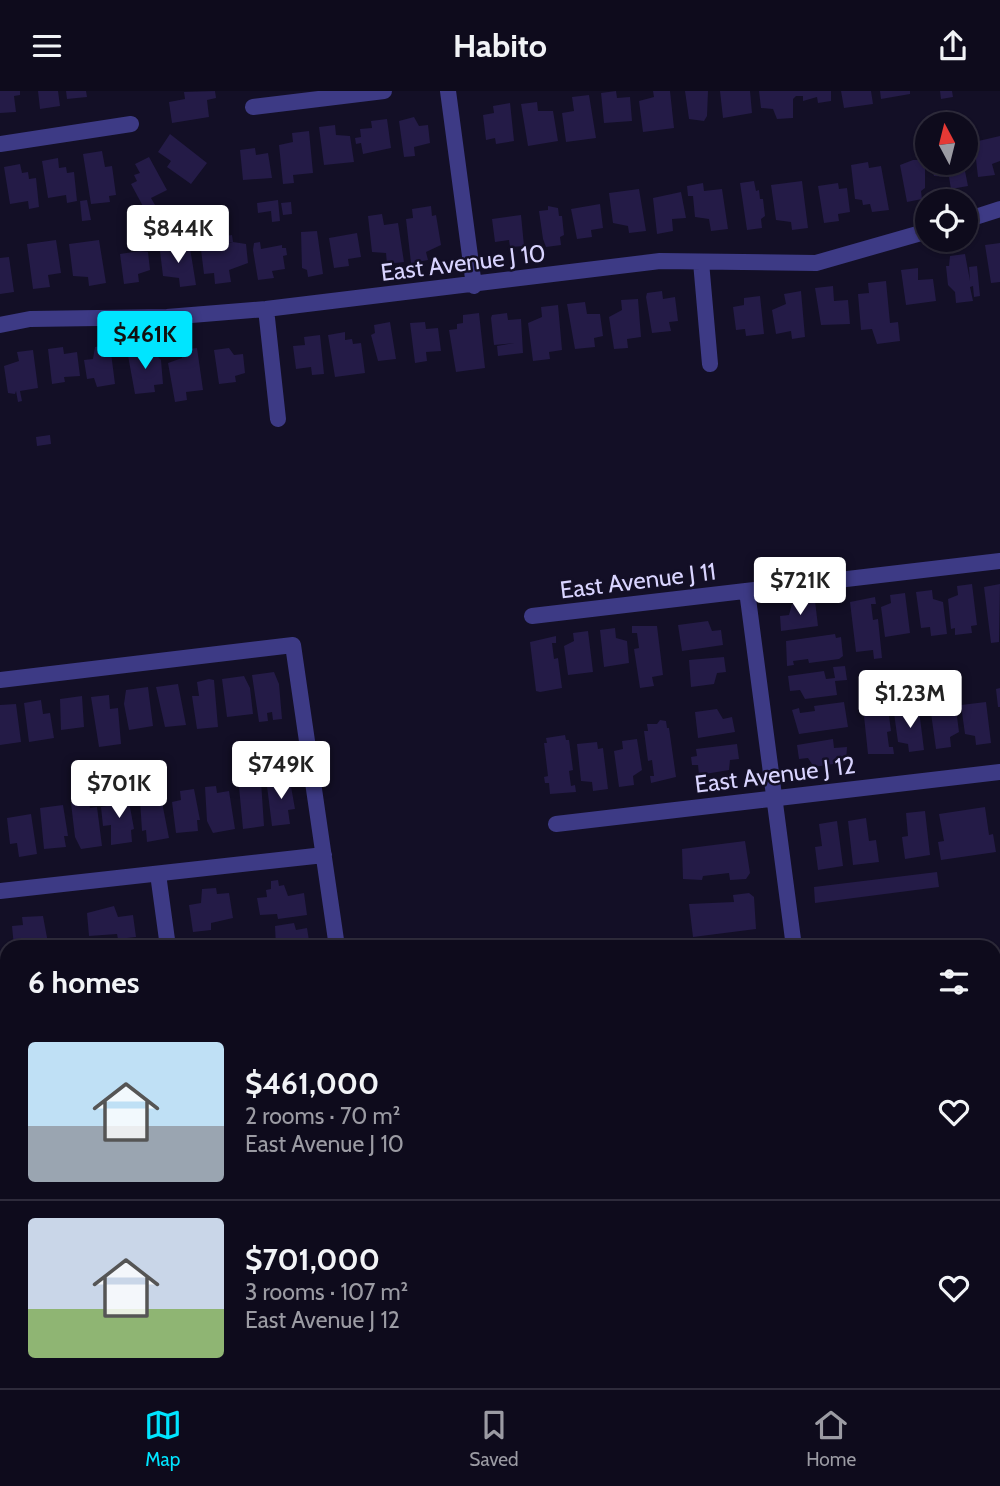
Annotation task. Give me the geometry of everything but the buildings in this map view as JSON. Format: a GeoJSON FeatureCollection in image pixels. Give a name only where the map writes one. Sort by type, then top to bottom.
{"type":"FeatureCollection","features":[{"type":"Feature","properties":{"kind":"street"},"geometry":{"type":"LineString","coordinates":[[253,107],[384,91]]}},
{"type":"Feature","properties":{"kind":"street"},"geometry":{"type":"LineString","coordinates":[[448,91],[474,286]]}},
{"type":"Feature","properties":{"kind":"street"},"geometry":{"type":"LineString","coordinates":[[0,144],[131,124]]}},
{"type":"Feature","properties":{"kind":"street"},"geometry":{"type":"LineString","coordinates":[[978,216],[1000,209]]}},
{"type":"Feature","properties":{"kind":"street","name":"East Avenue J 10"},"geometry":{"type":"LineString","coordinates":[[0,325],[30,319],[167,317],[266,309],[474,286],[660,261],[816,263],[915,235]]}},
{"type":"Feature","properties":{"kind":"street"},"geometry":{"type":"LineString","coordinates":[[701,262],[710,364]]}},
{"type":"Feature","properties":{"kind":"street"},"geometry":{"type":"LineString","coordinates":[[266,309],[278,419]]}},
{"type":"Feature","properties":{"kind":"street","name":"East Avenue J 11"},"geometry":{"type":"LineString","coordinates":[[532,617],[1000,561]]}},
{"type":"Feature","properties":{"kind":"street"},"geometry":{"type":"LineString","coordinates":[[747,591],[793,940]]}},
{"type":"Feature","properties":{"kind":"street"},"geometry":{"type":"LineString","coordinates":[[0,680],[293,645],[336,940]]}},
{"type":"Feature","properties":{"kind":"street","name":"East Avenue J 12"},"geometry":{"type":"LineString","coordinates":[[556,824],[1000,772]]}},
{"type":"Feature","properties":{"kind":"street"},"geometry":{"type":"LineString","coordinates":[[0,891],[324,855]]}},
{"type":"Feature","properties":{"kind":"street"},"geometry":{"type":"LineString","coordinates":[[158,874],[167,940]]}}]}
